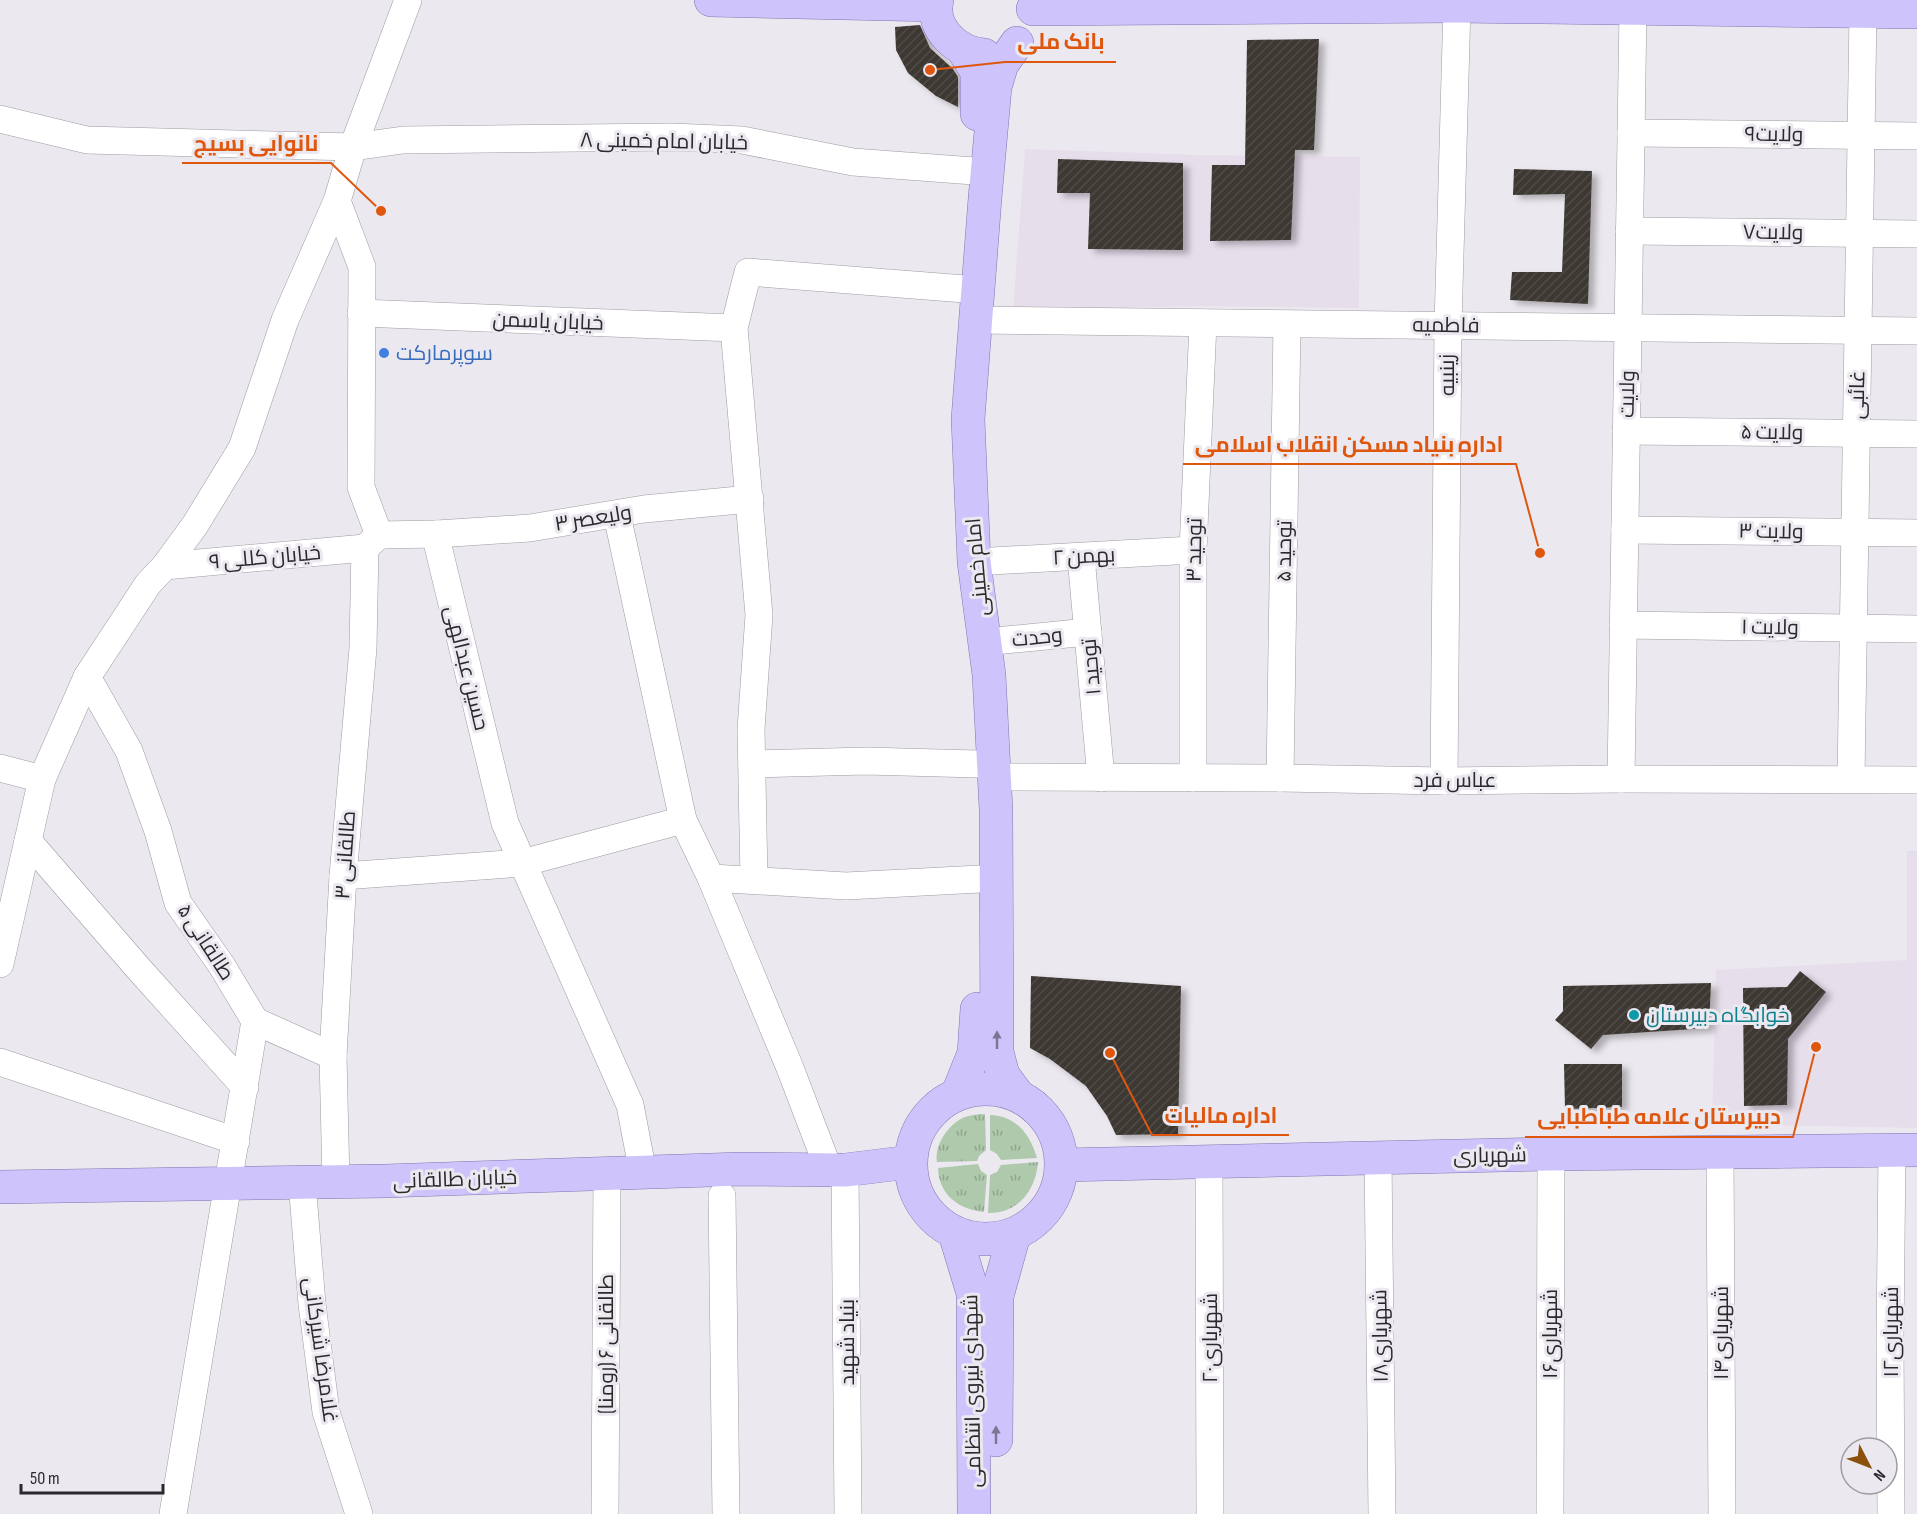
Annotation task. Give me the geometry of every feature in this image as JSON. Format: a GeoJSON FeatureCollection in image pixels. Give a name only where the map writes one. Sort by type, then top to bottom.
{"type":"FeatureCollection","features":[{"type":"Feature","properties":{"kind":"main road"},"geometry":{"type":"LineString","coordinates":[[711,0],[937,2]]}},
{"type":"Feature","properties":{"kind":"main road","name":"امام خمینی"},"geometry":{"type":"LineString","coordinates":[[937,2],[939,23],[949,40],[964,51],[977,72],[978,103],[965,289],[951,418],[957,563],[986,771],[980,809],[980,939],[974,1053],[958,1093]]}},
{"type":"Feature","properties":{"kind":"main road"},"geometry":{"type":"LineString","coordinates":[[1033,4],[1457,6],[1917,12]]}},
{"type":"Feature","properties":{"kind":"main road","name":"امام خمینی"},"geometry":{"type":"LineString","coordinates":[[1017,1094],[1003,1075],[997,1052],[986,771],[989,675],[974,562],[968,419],[995,87],[1002,64],[1029,27],[1033,4]]}},
{"type":"Feature","properties":{"kind":"main road"},"geometry":{"type":"LineString","coordinates":[[964,51],[982,55],[1001,53],[1017,43]]}},
{"type":"Feature","properties":{"kind":"main road"},"geometry":{"type":"LineString","coordinates":[[988,1087],[1017,1094],[1041,1110],[1057,1136],[1063,1165],[1056,1194],[1039,1219],[1014,1235],[984,1240],[955,1234],[931,1217],[915,1192],[910,1162],[916,1133],[933,1108],[958,1093],[988,1087]]}},
{"type":"Feature","properties":{"kind":"main road","name":"شهریاری"},"geometry":{"type":"LineString","coordinates":[[1063,1165],[1551,1154],[1904,1151]]}},
{"type":"Feature","properties":{"kind":"main road","name":"خیابان طالقانی"},"geometry":{"type":"LineString","coordinates":[[0,1186],[336,1182],[741,1169],[837,1170],[910,1162]]}},
{"type":"Feature","properties":{"kind":"main road","name":"شهدای نیروی انتظامی"},"geometry":{"type":"LineString","coordinates":[[955,1234],[973,1293],[974,1514]]}},
{"type":"Feature","properties":{"kind":"main road","name":"شهدای نیروی انتظامی"},"geometry":{"type":"LineString","coordinates":[[996,1514],[997,1296],[1014,1235]]}},
{"type":"Feature","properties":{"kind":"street"},"geometry":{"type":"LineString","coordinates":[[0,964],[42,779],[87,677],[148,584],[165,566],[195,525],[242,448],[285,320],[337,201],[353,147],[408,0]]}},
{"type":"Feature","properties":{"kind":"street","name":"زینبیه"},"geometry":{"type":"LineString","coordinates":[[1444,781],[1448,326],[1457,6]]}},
{"type":"Feature","properties":{"kind":"street","name":"ولایت"},"geometry":{"type":"LineString","coordinates":[[1621,779],[1633,9]]}},
{"type":"Feature","properties":{"kind":"street","name":"غائبی"},"geometry":{"type":"LineString","coordinates":[[1851,779],[1863,12]]}},
{"type":"Feature","properties":{"kind":"street","name":"خیابان امام خمینی ۸"},"geometry":{"type":"LineString","coordinates":[[0,119],[87,140],[353,147],[403,140],[672,137],[742,140],[854,162],[974,171]]}},
{"type":"Feature","properties":{"kind":"street","name":"ولایت۹"},"geometry":{"type":"LineString","coordinates":[[1631,133],[1917,136]]}},
{"type":"Feature","properties":{"kind":"street"},"geometry":{"type":"LineString","coordinates":[[337,201],[362,267],[361,487],[372,542],[437,534]]}},
{"type":"Feature","properties":{"kind":"street","name":"ولایت۷"},"geometry":{"type":"LineString","coordinates":[[1629,231],[1917,234]]}},
{"type":"Feature","properties":{"kind":"street"},"geometry":{"type":"LineString","coordinates":[[754,880],[751,729],[759,615],[735,328],[748,272],[965,289]]}},
{"type":"Feature","properties":{"kind":"street","name":"خیابان یاسمن"},"geometry":{"type":"LineString","coordinates":[[362,313],[735,328]]}},
{"type":"Feature","properties":{"kind":"street","name":"فاطمیه"},"geometry":{"type":"LineString","coordinates":[[975,320],[1917,331]]}},
{"type":"Feature","properties":{"kind":"street","name":"توحید ۳"},"geometry":{"type":"LineString","coordinates":[[1193,778],[1193,550],[1203,323]]}},
{"type":"Feature","properties":{"kind":"street","name":"توحید ۵"},"geometry":{"type":"LineString","coordinates":[[1280,778],[1287,324]]}},
{"type":"Feature","properties":{"kind":"street","name":"ولایت ۵"},"geometry":{"type":"LineString","coordinates":[[1626,431],[1917,434]]}},
{"type":"Feature","properties":{"kind":"street","name":"ولیعصر ۳"},"geometry":{"type":"LineString","coordinates":[[437,534],[530,528],[644,509],[750,499]]}},
{"type":"Feature","properties":{"kind":"street"},"geometry":{"type":"LineString","coordinates":[[618,515],[683,820],[711,878],[790,1068],[837,1170]]}},
{"type":"Feature","properties":{"kind":"street","name":"ولایت ۳"},"geometry":{"type":"LineString","coordinates":[[1624,530],[1917,532]]}},
{"type":"Feature","properties":{"kind":"street","name":"حسین عبدالهی"},"geometry":{"type":"LineString","coordinates":[[437,534],[437,542],[505,823],[630,1105],[643,1173]]}},
{"type":"Feature","properties":{"kind":"street","name":"خیابان کللی ۹"},"geometry":{"type":"LineString","coordinates":[[165,566],[372,542]]}},
{"type":"Feature","properties":{"kind":"street","name":"طالقانی ۳"},"geometry":{"type":"LineString","coordinates":[[336,1182],[333,1056],[343,876],[372,542]]}},
{"type":"Feature","properties":{"kind":"street","name":"بهمن ۲"},"geometry":{"type":"LineString","coordinates":[[974,562],[1193,550]]}},
{"type":"Feature","properties":{"kind":"street","name":"توحید ۱"},"geometry":{"type":"LineString","coordinates":[[1081,556],[1101,778]]}},
{"type":"Feature","properties":{"kind":"street","name":"ولایت ۱"},"geometry":{"type":"LineString","coordinates":[[1623,625],[1917,628]]}},
{"type":"Feature","properties":{"kind":"street","name":"وحدت"},"geometry":{"type":"LineString","coordinates":[[985,642],[1088,632]]}},
{"type":"Feature","properties":{"kind":"street","name":"طالقانی ۵"},"geometry":{"type":"LineString","coordinates":[[87,677],[129,751],[158,831],[178,903],[222,966],[255,1021]]}},
{"type":"Feature","properties":{"kind":"street","name":"عباس فرد"},"geometry":{"type":"LineString","coordinates":[[752,764],[866,761],[1101,778],[1444,781],[1917,780]]}},
{"type":"Feature","properties":{"kind":"street"},"geometry":{"type":"LineString","coordinates":[[0,768],[42,779]]}},
{"type":"Feature","properties":{"kind":"street"},"geometry":{"type":"LineString","coordinates":[[343,876],[522,863],[683,820]]}},
{"type":"Feature","properties":{"kind":"street"},"geometry":{"type":"LineString","coordinates":[[28,841],[245,1087]]}},
{"type":"Feature","properties":{"kind":"street"},"geometry":{"type":"LineString","coordinates":[[711,878],[846,886],[980,879]]}},
{"type":"Feature","properties":{"kind":"street"},"geometry":{"type":"LineString","coordinates":[[174,1514],[255,1021],[333,1056]]}},
{"type":"Feature","properties":{"kind":"street"},"geometry":{"type":"LineString","coordinates":[[0,1062],[236,1141]]}},
{"type":"Feature","properties":{"kind":"street","name":"شهریاری۱۲"},"geometry":{"type":"LineString","coordinates":[[1891,1514],[1890,1326],[1904,1151]]}},
{"type":"Feature","properties":{"kind":"street","name":"شهریاری۱۴"},"geometry":{"type":"LineString","coordinates":[[1720,1152],[1722,1514]]}},
{"type":"Feature","properties":{"kind":"street","name":"شهریاری۱۶"},"geometry":{"type":"LineString","coordinates":[[1550,1514],[1551,1154]]}},
{"type":"Feature","properties":{"kind":"street","name":"شهریاری۱۸"},"geometry":{"type":"LineString","coordinates":[[1378,1157],[1382,1514]]}},
{"type":"Feature","properties":{"kind":"street","name":"شهریاری۲۰"},"geometry":{"type":"LineString","coordinates":[[1209,1161],[1210,1514]]}},
{"type":"Feature","properties":{"kind":"street","name":"بنیاد شهید"},"geometry":{"type":"LineString","coordinates":[[837,1170],[848,1514]]}},
{"type":"Feature","properties":{"kind":"street","name":"طالقانی ۶ (رومنا)"},"geometry":{"type":"LineString","coordinates":[[605,1514],[607,1174]]}},
{"type":"Feature","properties":{"kind":"street","name":"غلامرضا شیرکانی"},"geometry":{"type":"LineString","coordinates":[[302,1182],[312,1304],[326,1412],[359,1514]]}},
{"type":"Feature","properties":{"kind":"street"},"geometry":{"type":"LineString","coordinates":[[722,1196],[726,1514]]}},
{"type":"Feature","properties":{"kind":"shaded area"},"geometry":{"type":"Polygon","coordinates":[[[1025,149],[1199,155],[1360,157],[1359,308],[1197,306],[1013,311],[1025,149]]]}},
{"type":"Feature","properties":{"kind":"shaded area"},"geometry":{"type":"Polygon","coordinates":[[[1907,851],[1917,851],[1917,1128],[1712,1124],[1716,970],[1907,960],[1907,851]]]}},
{"type":"Feature","properties":{"kind":"green space"},"geometry":{"type":"Polygon","coordinates":[[[985,1114],[986,1150],[977,1161],[937,1162],[940,1142],[953,1124],[965,1117],[985,1114]]]}},
{"type":"Feature","properties":{"kind":"green space"},"geometry":{"type":"Polygon","coordinates":[[[990,1115],[1007,1119],[1021,1128],[1030,1141],[1037,1158],[1001,1160],[990,1150],[990,1115]]]}},
{"type":"Feature","properties":{"kind":"green space"},"geometry":{"type":"Polygon","coordinates":[[[1038,1162],[1034,1182],[1024,1198],[1008,1209],[988,1213],[990,1175],[997,1172],[1001,1165],[1038,1162]]]}},
{"type":"Feature","properties":{"kind":"green space"},"geometry":{"type":"Polygon","coordinates":[[[978,1164],[981,1171],[987,1175],[984,1212],[958,1204],[946,1193],[939,1178],[938,1168],[978,1164]]]}},
{"type":"Feature","properties":{"kind":"building"},"geometry":{"type":"Polygon","coordinates":[[[920,25],[930,48],[953,69],[958,77],[958,107],[936,96],[908,73],[896,50],[895,27],[920,25]]]}},
{"type":"Feature","properties":{"kind":"building"},"geometry":{"type":"Polygon","coordinates":[[[1319,39],[1314,150],[1295,150],[1291,240],[1210,241],[1212,165],[1245,165],[1247,40],[1319,39]]]}},
{"type":"Feature","properties":{"kind":"building"},"geometry":{"type":"Polygon","coordinates":[[[1058,159],[1183,163],[1183,250],[1088,249],[1090,193],[1057,193],[1058,159]]]}},
{"type":"Feature","properties":{"kind":"building"},"geometry":{"type":"Polygon","coordinates":[[[1514,169],[1592,171],[1588,304],[1510,300],[1512,272],[1562,272],[1565,194],[1513,195],[1514,169]]]}},
{"type":"Feature","properties":{"kind":"building"},"geometry":{"type":"Polygon","coordinates":[[[1800,971],[1826,992],[1788,1039],[1787,1105],[1744,1106],[1743,988],[1787,987],[1800,971]]]}},
{"type":"Feature","properties":{"kind":"building"},"geometry":{"type":"Polygon","coordinates":[[[1031,976],[1181,986],[1178,1134],[1116,1135],[1107,1116],[1086,1086],[1050,1059],[1030,1048],[1031,976]]]}},
{"type":"Feature","properties":{"kind":"building","name":"خوابگاه دبیرستان"},"geometry":{"type":"Polygon","coordinates":[[[1711,983],[1709,1028],[1603,1035],[1591,1049],[1555,1020],[1563,1011],[1563,986],[1711,983]]]}},
{"type":"Feature","properties":{"kind":"building"},"geometry":{"type":"Polygon","coordinates":[[[1564,1064],[1622,1064],[1622,1107],[1565,1109],[1564,1064]]]}},
{"type":"Feature","properties":{"kind":"place","name":"بانک ملی"},"geometry":{"type":"Point","coordinates":[930,70]}},
{"type":"Feature","properties":{"kind":"place","name":"نانوایی بسیج"},"geometry":{"type":"Point","coordinates":[381,211]}},
{"type":"Feature","properties":{"kind":"place","name":"سوپرمارکت"},"geometry":{"type":"Point","coordinates":[384,353]}},
{"type":"Feature","properties":{"kind":"place","name":"اداره بنیاد مسکن انقلاب اسلامی"},"geometry":{"type":"Point","coordinates":[1540,553]}},
{"type":"Feature","properties":{"kind":"place","name":"خوابگاه دبیرستان"},"geometry":{"type":"Point","coordinates":[1634,1015]}},
{"type":"Feature","properties":{"kind":"place","name":"دبیرستان علامه طباطبایی"},"geometry":{"type":"Point","coordinates":[1816,1047]}},
{"type":"Feature","properties":{"kind":"place","name":"اداره مالیات"},"geometry":{"type":"Point","coordinates":[1110,1053]}}]}
